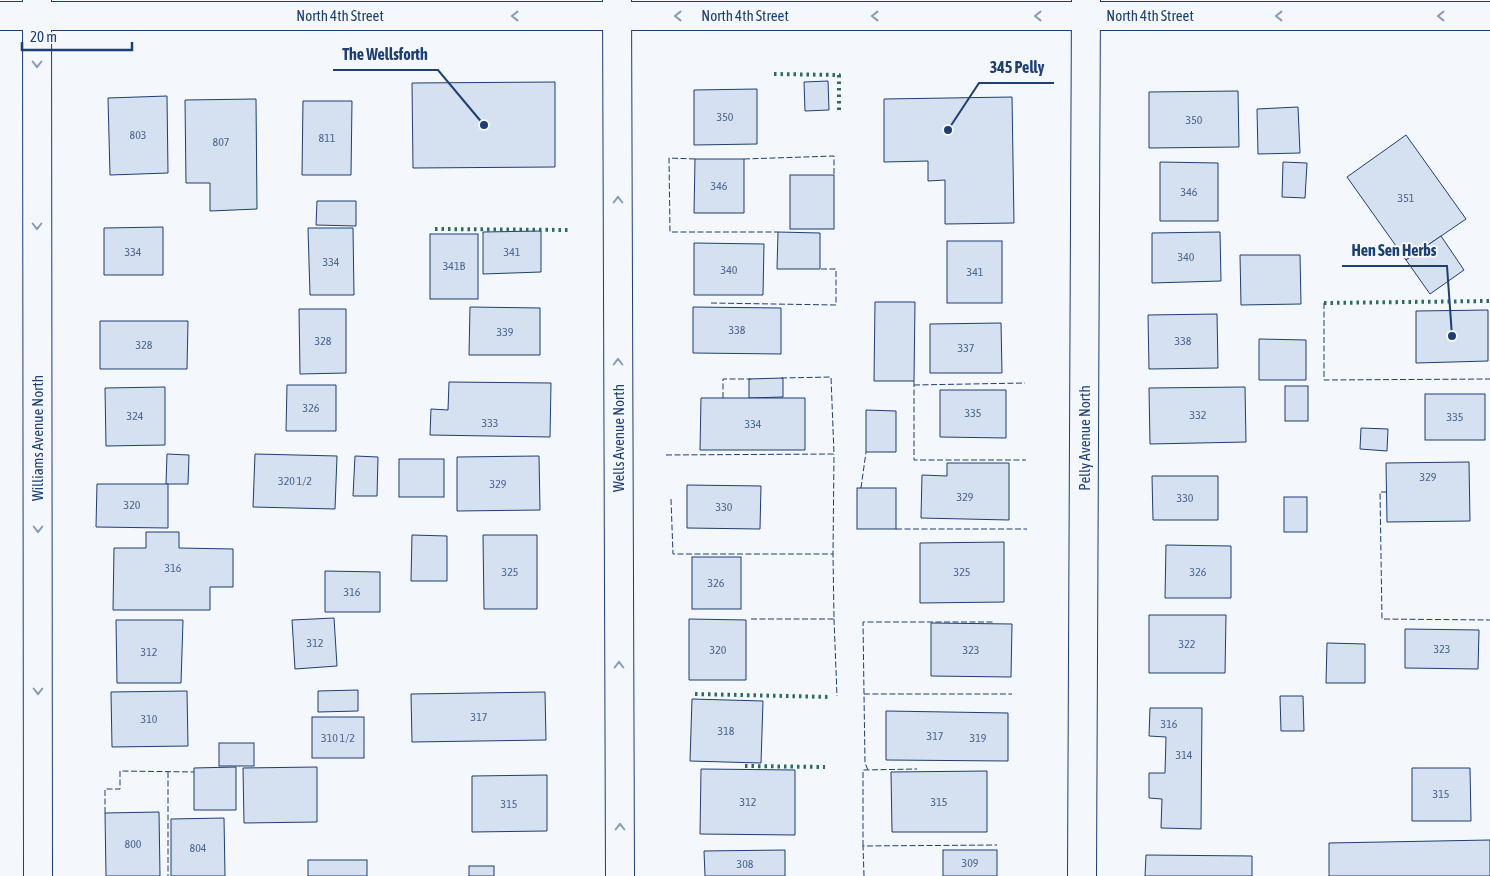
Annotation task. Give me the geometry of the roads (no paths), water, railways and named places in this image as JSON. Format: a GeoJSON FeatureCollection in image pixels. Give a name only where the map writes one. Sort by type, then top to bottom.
{"type":"FeatureCollection","features":[{"type":"Feature","properties":{"kind":"street","name":"North 4th Street"},"geometry":{"type":"LineString","coordinates":[[0,16],[37,8],[1086,8],[1490,16]]}},
{"type":"Feature","properties":{"kind":"street","name":"Williams Avenue North"},"geometry":{"type":"LineString","coordinates":[[37,8],[38,876]]}},
{"type":"Feature","properties":{"kind":"street","name":"Wells Avenue North"},"geometry":{"type":"LineString","coordinates":[[618,8],[620,876]]}},
{"type":"Feature","properties":{"kind":"street","name":"Pelly Avenue North"},"geometry":{"type":"LineString","coordinates":[[1082,876],[1086,8]]}},
{"type":"Feature","properties":{"kind":"place","name":"The Wellsforth"},"geometry":{"type":"Point","coordinates":[484,125]}},
{"type":"Feature","properties":{"kind":"place","name":"345 Pelly"},"geometry":{"type":"Point","coordinates":[948,130]}},
{"type":"Feature","properties":{"kind":"place","name":"Hen Sen Herbs"},"geometry":{"type":"Point","coordinates":[1452,336]}}]}
